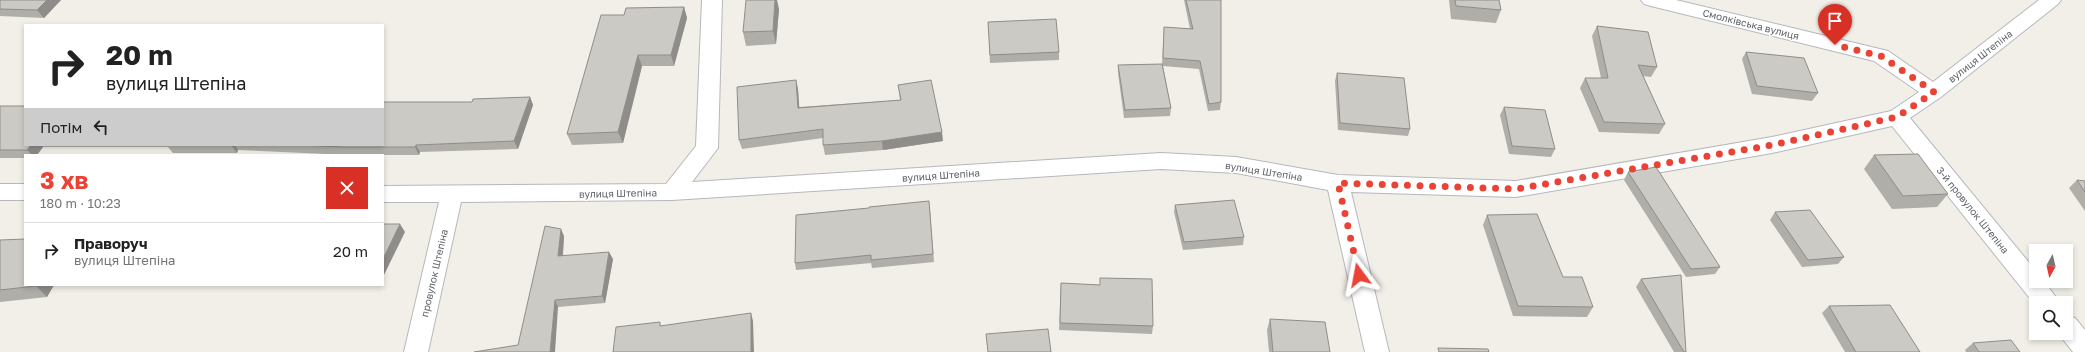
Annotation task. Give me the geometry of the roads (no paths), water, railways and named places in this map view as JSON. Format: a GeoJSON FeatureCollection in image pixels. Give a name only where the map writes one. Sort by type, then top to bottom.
{"type":"FeatureCollection","features":[{"type":"Feature","properties":{"kind":"street"},"geometry":{"type":"LineString","coordinates":[[672,192],[707,148],[712,0]]}},
{"type":"Feature","properties":{"kind":"street","name":"Смолківська вулиця"},"geometry":{"type":"LineString","coordinates":[[1651,0],[1881,56],[1934,92]]}},
{"type":"Feature","properties":{"kind":"street","name":"вулиця Штепіна"},"geometry":{"type":"LineString","coordinates":[[384,194],[672,192],[1160,161],[1236,165],[1338,183],[1516,189],[1772,145],[1897,117],[1934,92],[2051,0]]}},
{"type":"Feature","properties":{"kind":"street","name":"3-й провулок Штепіна"},"geometry":{"type":"LineString","coordinates":[[1897,117],[2042,296]]}},
{"type":"Feature","properties":{"kind":"street"},"geometry":{"type":"LineString","coordinates":[[1338,183],[1377,352]]}},
{"type":"Feature","properties":{"kind":"street"},"geometry":{"type":"LineString","coordinates":[[0,192],[24,192]]}},
{"type":"Feature","properties":{"kind":"street","name":"провулок Штепіна"},"geometry":{"type":"LineString","coordinates":[[416,352],[452,194]]}},
{"type":"Feature","properties":{"kind":"street"},"geometry":{"type":"LineString","coordinates":[[2073,333],[2085,348]]}}]}
